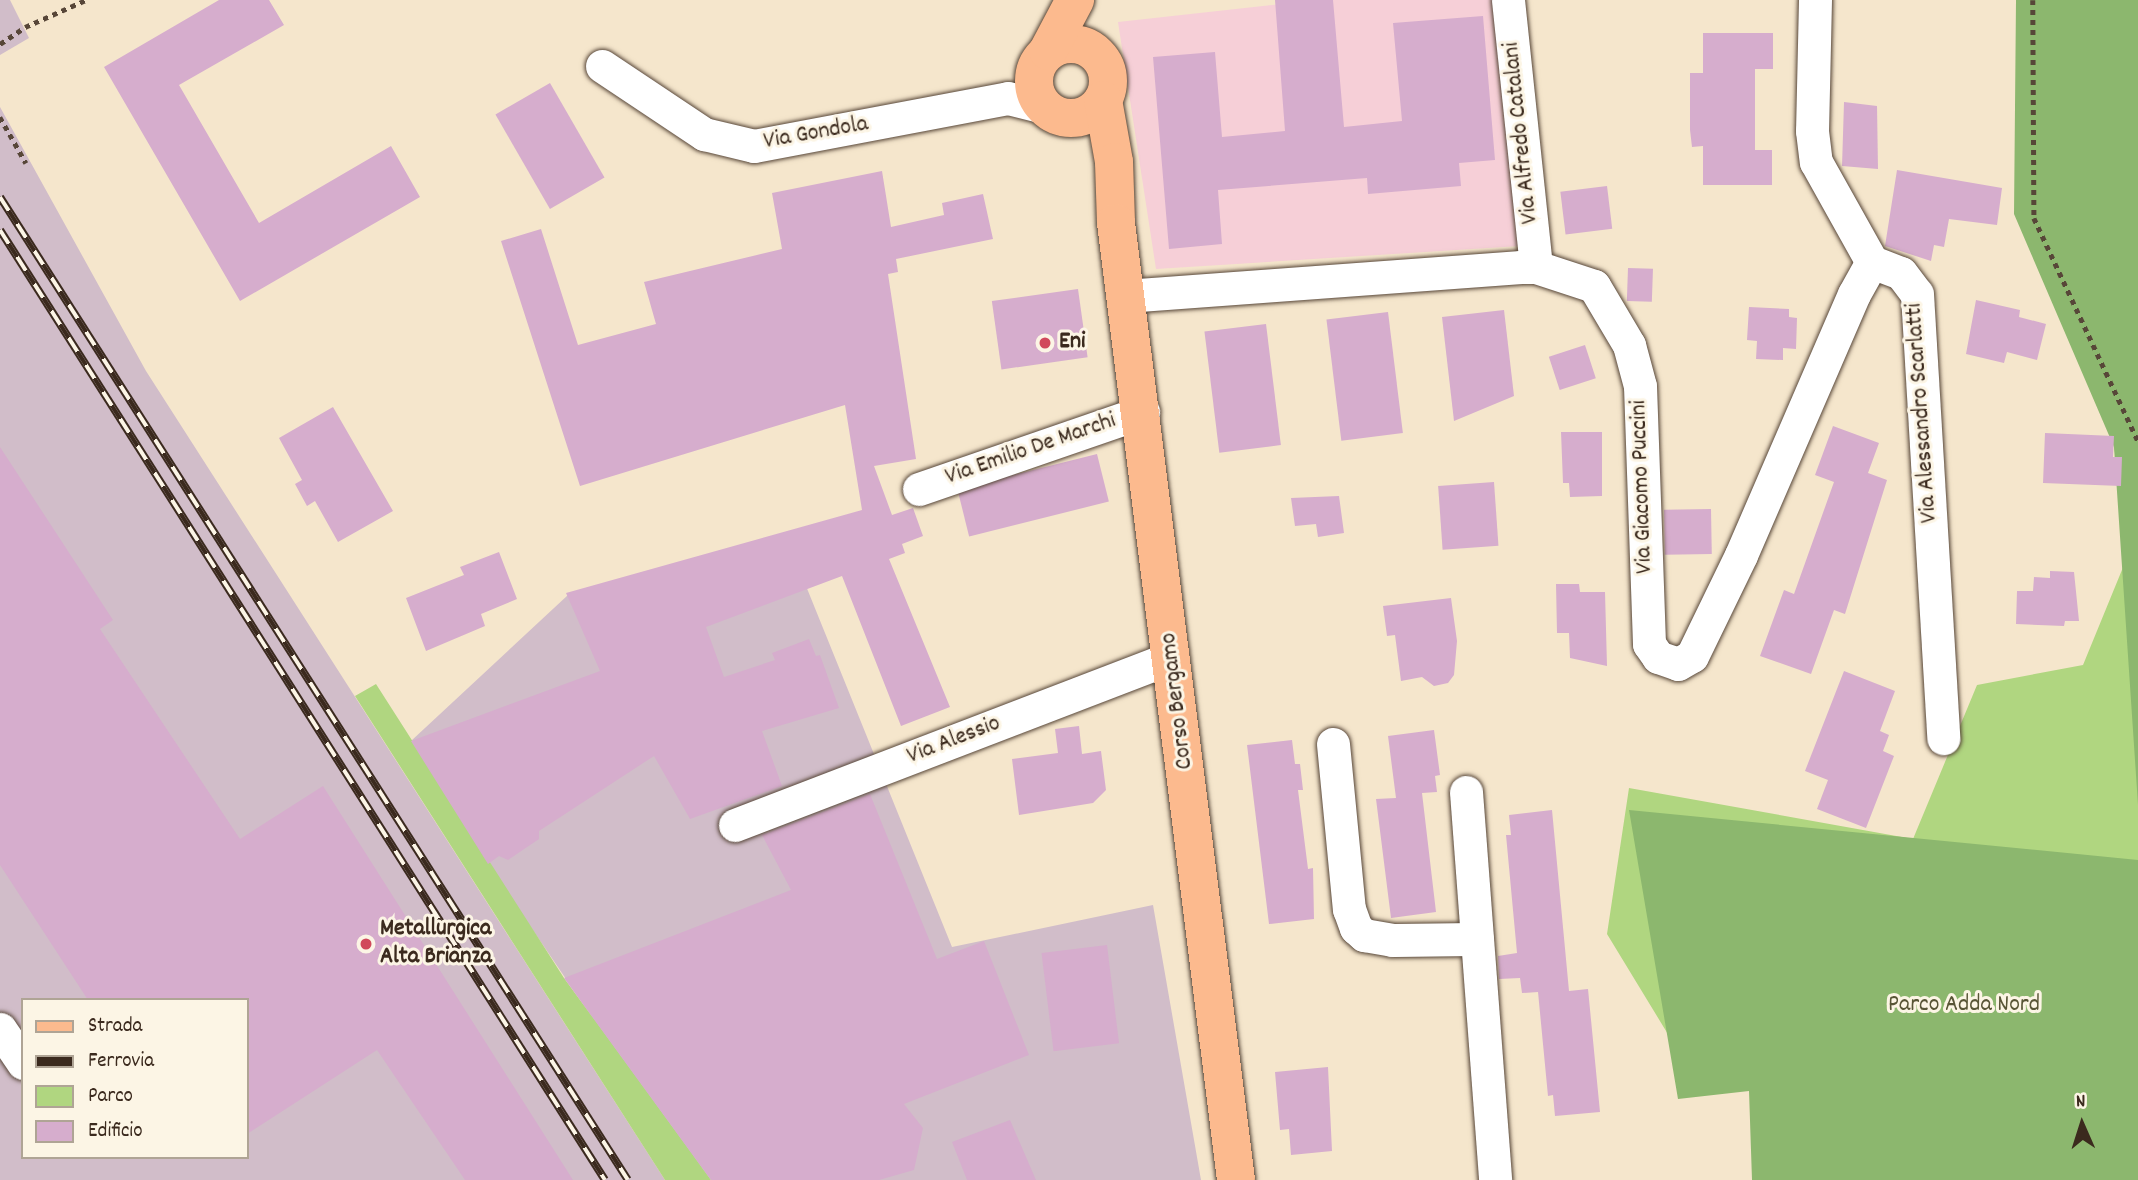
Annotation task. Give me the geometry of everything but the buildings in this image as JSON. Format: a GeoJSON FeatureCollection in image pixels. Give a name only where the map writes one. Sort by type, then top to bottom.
{"type":"FeatureCollection","features":[{"type":"Feature","properties":{"kind":"main road"},"geometry":{"type":"LineString","coordinates":[[1077,0],[1095,52]]}},
{"type":"Feature","properties":{"kind":"main road"},"geometry":{"type":"LineString","coordinates":[[1041,90],[1077,0]]}},
{"type":"Feature","properties":{"kind":"main road"},"geometry":{"type":"LineString","coordinates":[[1041,90],[1072,44],[1095,52]]}},
{"type":"Feature","properties":{"kind":"main road","name":"Corso Bergamo"},"geometry":{"type":"LineString","coordinates":[[1095,52],[1108,75],[1103,100],[1114,162],[1116,223],[1143,412],[1236,1180]]}},
{"type":"Feature","properties":{"kind":"main road"},"geometry":{"type":"LineString","coordinates":[[1041,90],[1083,116],[1103,100]]}},
{"type":"Feature","properties":{"kind":"main road","name":"Corso Bergamo"},"geometry":{"type":"LineString","coordinates":[[1041,90],[1090,145],[1116,223]]}},
{"type":"Feature","properties":{"kind":"street","name":"Via Alfredo Catalani"},"geometry":{"type":"LineString","coordinates":[[1508,0],[1536,267]]}},
{"type":"Feature","properties":{"kind":"street"},"geometry":{"type":"LineString","coordinates":[[1815,0],[1812,131],[1816,162],[1872,262]]}},
{"type":"Feature","properties":{"kind":"street","name":"Via Gondola"},"geometry":{"type":"LineString","coordinates":[[601,66],[704,134],[754,146],[1041,90]]}},
{"type":"Feature","properties":{"kind":"street","name":"Via Giacomo Puccini"},"geometry":{"type":"LineString","coordinates":[[1125,296],[1536,267],[1594,286],[1629,345],[1640,386],[1648,644],[1658,657],[1678,664],[1692,656],[1735,567],[1854,294],[1872,262]]}},
{"type":"Feature","properties":{"kind":"street","name":"Via Alessandro Scarlatti"},"geometry":{"type":"LineString","coordinates":[[1872,262],[1902,274],[1917,294],[1942,738]]}},
{"type":"Feature","properties":{"kind":"street","name":"Via Emilio De Marchi"},"geometry":{"type":"LineString","coordinates":[[919,489],[1143,412]]}},
{"type":"Feature","properties":{"kind":"street","name":"Via Alessio"},"geometry":{"type":"LineString","coordinates":[[735,825],[1172,657]]}},
{"type":"Feature","properties":{"kind":"street"},"geometry":{"type":"LineString","coordinates":[[1333,744],[1349,909],[1356,928],[1392,940],[1478,939]]}},
{"type":"Feature","properties":{"kind":"street"},"geometry":{"type":"LineString","coordinates":[[1466,792],[1495,1180]]}},
{"type":"Feature","properties":{"kind":"street"},"geometry":{"type":"LineString","coordinates":[[0,1029],[21,1060]]}},
{"type":"Feature","properties":{"kind":"path"},"geometry":{"type":"LineString","coordinates":[[0,44],[25,27],[86,0]]}},
{"type":"Feature","properties":{"kind":"path"},"geometry":{"type":"LineString","coordinates":[[2034,0],[2034,218],[2138,441]]}},
{"type":"Feature","properties":{"kind":"path"},"geometry":{"type":"LineString","coordinates":[[0,117],[26,163]]}},
{"type":"Feature","properties":{"kind":"shaded area"},"geometry":{"type":"Polygon","coordinates":[[[0,0],[10,0],[29,38],[0,55],[0,0]]]}},
{"type":"Feature","properties":{"kind":"shaded area"},"geometry":{"type":"Polygon","coordinates":[[[1318,0],[1498,0],[1520,246],[1156,269],[1118,22],[1318,0]]]}},
{"type":"Feature","properties":{"kind":"shaded area"},"geometry":{"type":"Polygon","coordinates":[[[0,107],[146,371],[665,1180],[0,1180],[0,107]]]}},
{"type":"Feature","properties":{"kind":"shaded area"},"geometry":{"type":"Polygon","coordinates":[[[787,539],[952,947],[1153,905],[1201,1180],[711,1180],[625,1066],[488,864],[411,741],[568,595],[787,539]]]}},
{"type":"Feature","properties":{"kind":"green space"},"geometry":{"type":"Polygon","coordinates":[[[2016,0],[2138,0],[2138,805],[2114,447],[2014,214],[2016,0]]]}},
{"type":"Feature","properties":{"kind":"green space","name":"Parco Adda Nord"},"geometry":{"type":"Polygon","coordinates":[[[2138,0],[2138,1180],[1791,1113],[1677,1049],[1607,934],[1629,788],[1913,839],[1977,685],[2083,665],[2133,543],[2112,438],[2138,0]]]}},
{"type":"Feature","properties":{"kind":"green space"},"geometry":{"type":"Polygon","coordinates":[[[376,684],[564,978],[711,1180],[665,1180],[355,696],[376,684]]]}},
{"type":"Feature","properties":{"kind":"green space","name":"Parco Adda Nord"},"geometry":{"type":"Polygon","coordinates":[[[1629,810],[2138,860],[2138,1180],[1752,1180],[1749,1091],[1678,1099],[1629,810]]]}},
{"type":"Feature","properties":{"kind":"railway"},"geometry":{"type":"LineString","coordinates":[[0,197],[628,1180]]}},
{"type":"Feature","properties":{"kind":"railway"},"geometry":{"type":"LineString","coordinates":[[0,230],[605,1180]]}},
{"type":"Feature","properties":{"kind":"place","name":"Eni"},"geometry":{"type":"Point","coordinates":[1045,343]}},
{"type":"Feature","properties":{"kind":"place","name":"Metallurgica Alta Brianza"},"geometry":{"type":"Point","coordinates":[366,944]}}]}
